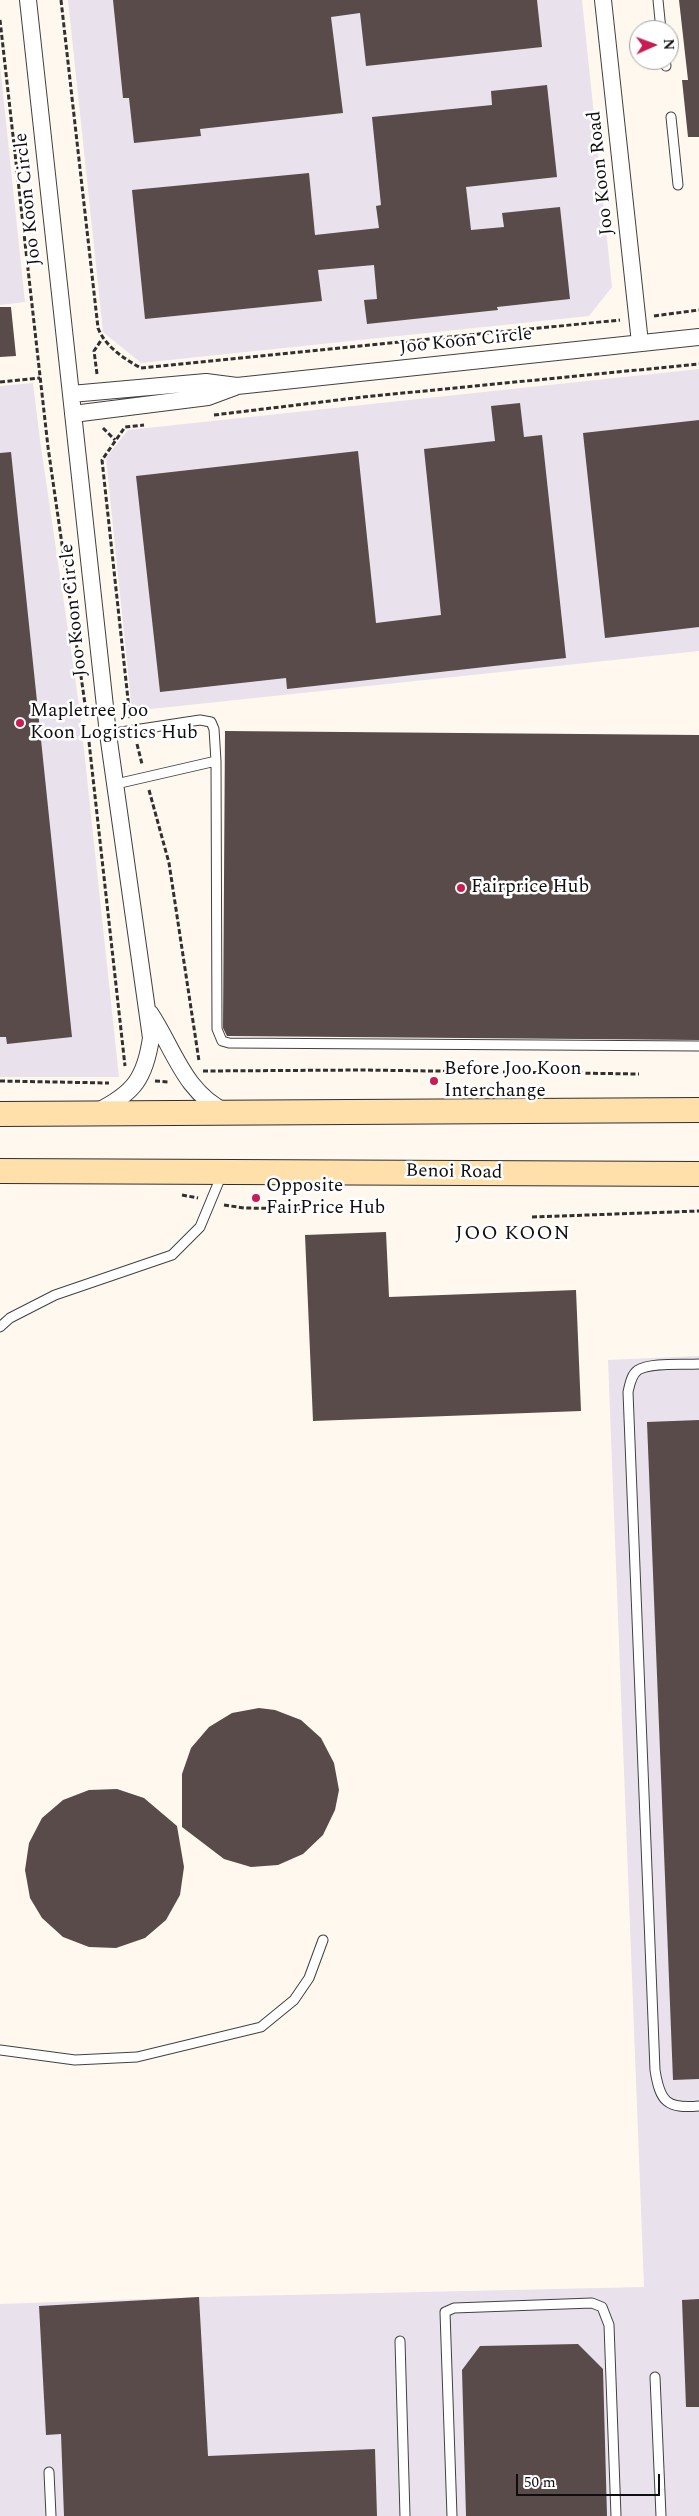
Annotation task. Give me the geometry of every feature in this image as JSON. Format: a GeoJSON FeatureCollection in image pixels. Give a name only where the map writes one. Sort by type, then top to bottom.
{"type":"FeatureCollection","features":[{"type":"Feature","properties":{"kind":"main road"},"geometry":{"type":"LineString","coordinates":[[0,1114],[699,1110]]}},
{"type":"Feature","properties":{"kind":"main road","name":"Benoi Road"},"geometry":{"type":"LineString","coordinates":[[0,1171],[224,1170],[699,1174]]}},
{"type":"Feature","properties":{"kind":"street","name":"Joo Koon Circle"},"geometry":{"type":"LineString","coordinates":[[28,0],[108,734],[151,1038],[148,1058],[130,1082],[133,1089],[119,1100],[94,1114]]}},
{"type":"Feature","properties":{"kind":"street","name":"Joo Koon Road"},"geometry":{"type":"LineString","coordinates":[[603,0],[640,343]]}},
{"type":"Feature","properties":{"kind":"street","name":"Joo Koon Circle"},"geometry":{"type":"LineString","coordinates":[[71,394],[206,382],[237,386],[699,337]]}},
{"type":"Feature","properties":{"kind":"street","name":"Joo Koon Circle"},"geometry":{"type":"LineString","coordinates":[[73,414],[208,397],[237,386]]}},
{"type":"Feature","properties":{"kind":"street","name":"Joo Koon Circle"},"geometry":{"type":"LineString","coordinates":[[148,1009],[191,1083],[203,1098],[230,1114]]}},
{"type":"Feature","properties":{"kind":"lane"},"geometry":{"type":"LineString","coordinates":[[658,0],[660,20]]}},
{"type":"Feature","properties":{"kind":"lane"},"geometry":{"type":"LineString","coordinates":[[671,117],[678,186]]}},
{"type":"Feature","properties":{"kind":"lane"},"geometry":{"type":"LineString","coordinates":[[108,734],[200,720],[211,722],[214,729],[216,761],[217,1029],[222,1041],[229,1043],[699,1046]]}},
{"type":"Feature","properties":{"kind":"lane"},"geometry":{"type":"LineString","coordinates":[[116,784],[216,761]]}},
{"type":"Feature","properties":{"kind":"lane"},"geometry":{"type":"LineString","coordinates":[[0,1327],[10,1318],[55,1295],[172,1255],[200,1227],[224,1170]]}},
{"type":"Feature","properties":{"kind":"lane"},"geometry":{"type":"LineString","coordinates":[[699,1364],[655,1366],[639,1369],[631,1378],[628,1392],[655,2070],[658,2089],[666,2102],[677,2107],[699,2106]]}},
{"type":"Feature","properties":{"kind":"lane"},"geometry":{"type":"LineString","coordinates":[[0,2050],[75,2060],[137,2057],[261,2027],[294,2000],[309,1978],[323,1940]]}},
{"type":"Feature","properties":{"kind":"lane"},"geometry":{"type":"LineString","coordinates":[[452,2516],[446,2312],[454,2308],[592,2303],[602,2307],[609,2325],[616,2516]]}},
{"type":"Feature","properties":{"kind":"lane"},"geometry":{"type":"LineString","coordinates":[[400,2341],[405,2516]]}},
{"type":"Feature","properties":{"kind":"lane"},"geometry":{"type":"LineString","coordinates":[[655,2377],[661,2516]]}},
{"type":"Feature","properties":{"kind":"lane"},"geometry":{"type":"LineString","coordinates":[[50,2472],[51,2516]]}},
{"type":"Feature","properties":{"kind":"path"},"geometry":{"type":"LineString","coordinates":[[61,0],[98,328],[102,339],[141,368],[637,318],[699,310]]}},
{"type":"Feature","properties":{"kind":"path"},"geometry":{"type":"LineString","coordinates":[[0,20],[40,378],[86,716]]}},
{"type":"Feature","properties":{"kind":"path"},"geometry":{"type":"LineString","coordinates":[[210,416],[363,397],[699,364]]}},
{"type":"Feature","properties":{"kind":"path"},"geometry":{"type":"LineString","coordinates":[[0,382],[40,378]]}},
{"type":"Feature","properties":{"kind":"path"},"geometry":{"type":"LineString","coordinates":[[154,424],[125,428],[102,460],[127,710],[168,863],[201,1071],[354,1070],[639,1074]]}},
{"type":"Feature","properties":{"kind":"path"},"geometry":{"type":"LineString","coordinates":[[88,735],[126,1074],[130,1082]]}},
{"type":"Feature","properties":{"kind":"path"},"geometry":{"type":"LineString","coordinates":[[0,1081],[191,1083]]}},
{"type":"Feature","properties":{"kind":"path"},"geometry":{"type":"LineString","coordinates":[[176,1193],[239,1208],[305,1209]]}},
{"type":"Feature","properties":{"kind":"path"},"geometry":{"type":"LineString","coordinates":[[532,1217],[699,1211]]}},
{"type":"Feature","properties":{"kind":"shaded area"},"geometry":{"type":"Polygon","coordinates":[[[68,0],[582,0],[612,287],[589,316],[141,363],[103,332],[68,0]]]}},
{"type":"Feature","properties":{"kind":"shaded area"},"geometry":{"type":"Polygon","coordinates":[[[0,65],[25,302],[0,305],[0,65]]]}},
{"type":"Feature","properties":{"kind":"shaded area"},"geometry":{"type":"Polygon","coordinates":[[[699,369],[699,651],[132,711],[106,458],[128,430],[699,369]]]}},
{"type":"Feature","properties":{"kind":"shaded area"},"geometry":{"type":"Polygon","coordinates":[[[33,383],[80,712],[119,1077],[0,1077],[0,386],[33,383]]]}},
{"type":"Feature","properties":{"kind":"shaded area"},"geometry":{"type":"Polygon","coordinates":[[[699,1356],[699,2516],[0,2516],[0,2304],[199,2297],[644,2287],[608,1360],[699,1356]]]}},
{"type":"Feature","properties":{"kind":"building"},"geometry":{"type":"Polygon","coordinates":[[[113,0],[537,0],[542,47],[366,66],[360,13],[331,17],[343,113],[200,129],[201,136],[134,143],[129,98],[123,98],[113,0]]]}},
{"type":"Feature","properties":{"kind":"building"},"geometry":{"type":"Polygon","coordinates":[[[679,0],[699,0],[699,137],[688,137],[682,80],[688,80],[679,0]]]}},
{"type":"Feature","properties":{"kind":"building"},"geometry":{"type":"Polygon","coordinates":[[[547,85],[557,177],[466,187],[471,230],[504,227],[502,213],[560,207],[570,299],[497,307],[498,310],[367,324],[364,300],[377,299],[374,265],[318,270],[322,301],[145,319],[132,190],[309,173],[315,235],[379,228],[376,206],[381,205],[372,117],[492,105],[491,91],[547,85]]]}},
{"type":"Feature","properties":{"kind":"building"},"geometry":{"type":"Polygon","coordinates":[[[0,307],[11,307],[16,356],[0,357],[0,307]]]}},
{"type":"Feature","properties":{"kind":"building"},"geometry":{"type":"Polygon","coordinates":[[[520,403],[524,437],[542,435],[566,658],[287,689],[286,678],[160,692],[136,476],[358,451],[376,623],[441,615],[424,449],[495,441],[491,406],[520,403]]]}},
{"type":"Feature","properties":{"kind":"building"},"geometry":{"type":"Polygon","coordinates":[[[699,420],[699,627],[605,638],[583,433],[699,420]]]}},
{"type":"Feature","properties":{"kind":"building","name":"Mapletree Joo Koon Logistics Hub"},"geometry":{"type":"Polygon","coordinates":[[[11,452],[72,1037],[7,1044],[6,1037],[0,1037],[0,453],[11,452]]]}},
{"type":"Feature","properties":{"kind":"building","name":"Fairprice Hub"},"geometry":{"type":"Polygon","coordinates":[[[225,731],[699,735],[699,1040],[227,1036],[223,1028],[225,731]]]}},
{"type":"Feature","properties":{"kind":"building"},"geometry":{"type":"Polygon","coordinates":[[[386,1232],[389,1297],[576,1290],[581,1411],[313,1421],[305,1235],[386,1232]]]}},
{"type":"Feature","properties":{"kind":"building"},"geometry":{"type":"Polygon","coordinates":[[[699,1420],[699,2079],[673,2080],[647,1422],[699,1420]]]}},
{"type":"Feature","properties":{"kind":"building"},"geometry":{"type":"Polygon","coordinates":[[[259,1708],[275,1710],[301,1720],[321,1738],[334,1763],[339,1790],[335,1810],[323,1835],[303,1854],[278,1865],[251,1867],[224,1859],[182,1827],[182,1774],[191,1748],[209,1727],[232,1713],[259,1708]]]}},
{"type":"Feature","properties":{"kind":"building"},"geometry":{"type":"Polygon","coordinates":[[[117,1789],[144,1798],[177,1826],[184,1867],[180,1895],[166,1920],[145,1938],[116,1948],[89,1947],[63,1937],[42,1918],[30,1898],[25,1870],[29,1843],[42,1818],[63,1800],[89,1790],[117,1789]]]}},
{"type":"Feature","properties":{"kind":"building"},"geometry":{"type":"Polygon","coordinates":[[[199,2297],[208,2456],[375,2449],[377,2516],[64,2516],[61,2434],[46,2435],[39,2306],[199,2297]]]}},
{"type":"Feature","properties":{"kind":"building"},"geometry":{"type":"Polygon","coordinates":[[[699,2299],[699,2407],[686,2407],[682,2300],[699,2299]]]}},
{"type":"Feature","properties":{"kind":"building"},"geometry":{"type":"Polygon","coordinates":[[[578,2344],[603,2369],[607,2516],[466,2516],[462,2370],[480,2346],[578,2344]]]}},
{"type":"Feature","properties":{"kind":"place","name":"Mapletree Joo Koon Logistics Hub"},"geometry":{"type":"Point","coordinates":[20,723]}},
{"type":"Feature","properties":{"kind":"place","name":"Fairprice Hub"},"geometry":{"type":"Point","coordinates":[461,888]}},
{"type":"Feature","properties":{"kind":"place","name":"Before Joo Koon Interchange"},"geometry":{"type":"Point","coordinates":[434,1081]}},
{"type":"Feature","properties":{"kind":"place","name":"Opposite FairPrice Hub"},"geometry":{"type":"Point","coordinates":[256,1198]}},
{"type":"Feature","properties":{"kind":"district","name":"JOO KOON"},"geometry":{"type":"Point","coordinates":[513,1235]}}]}
